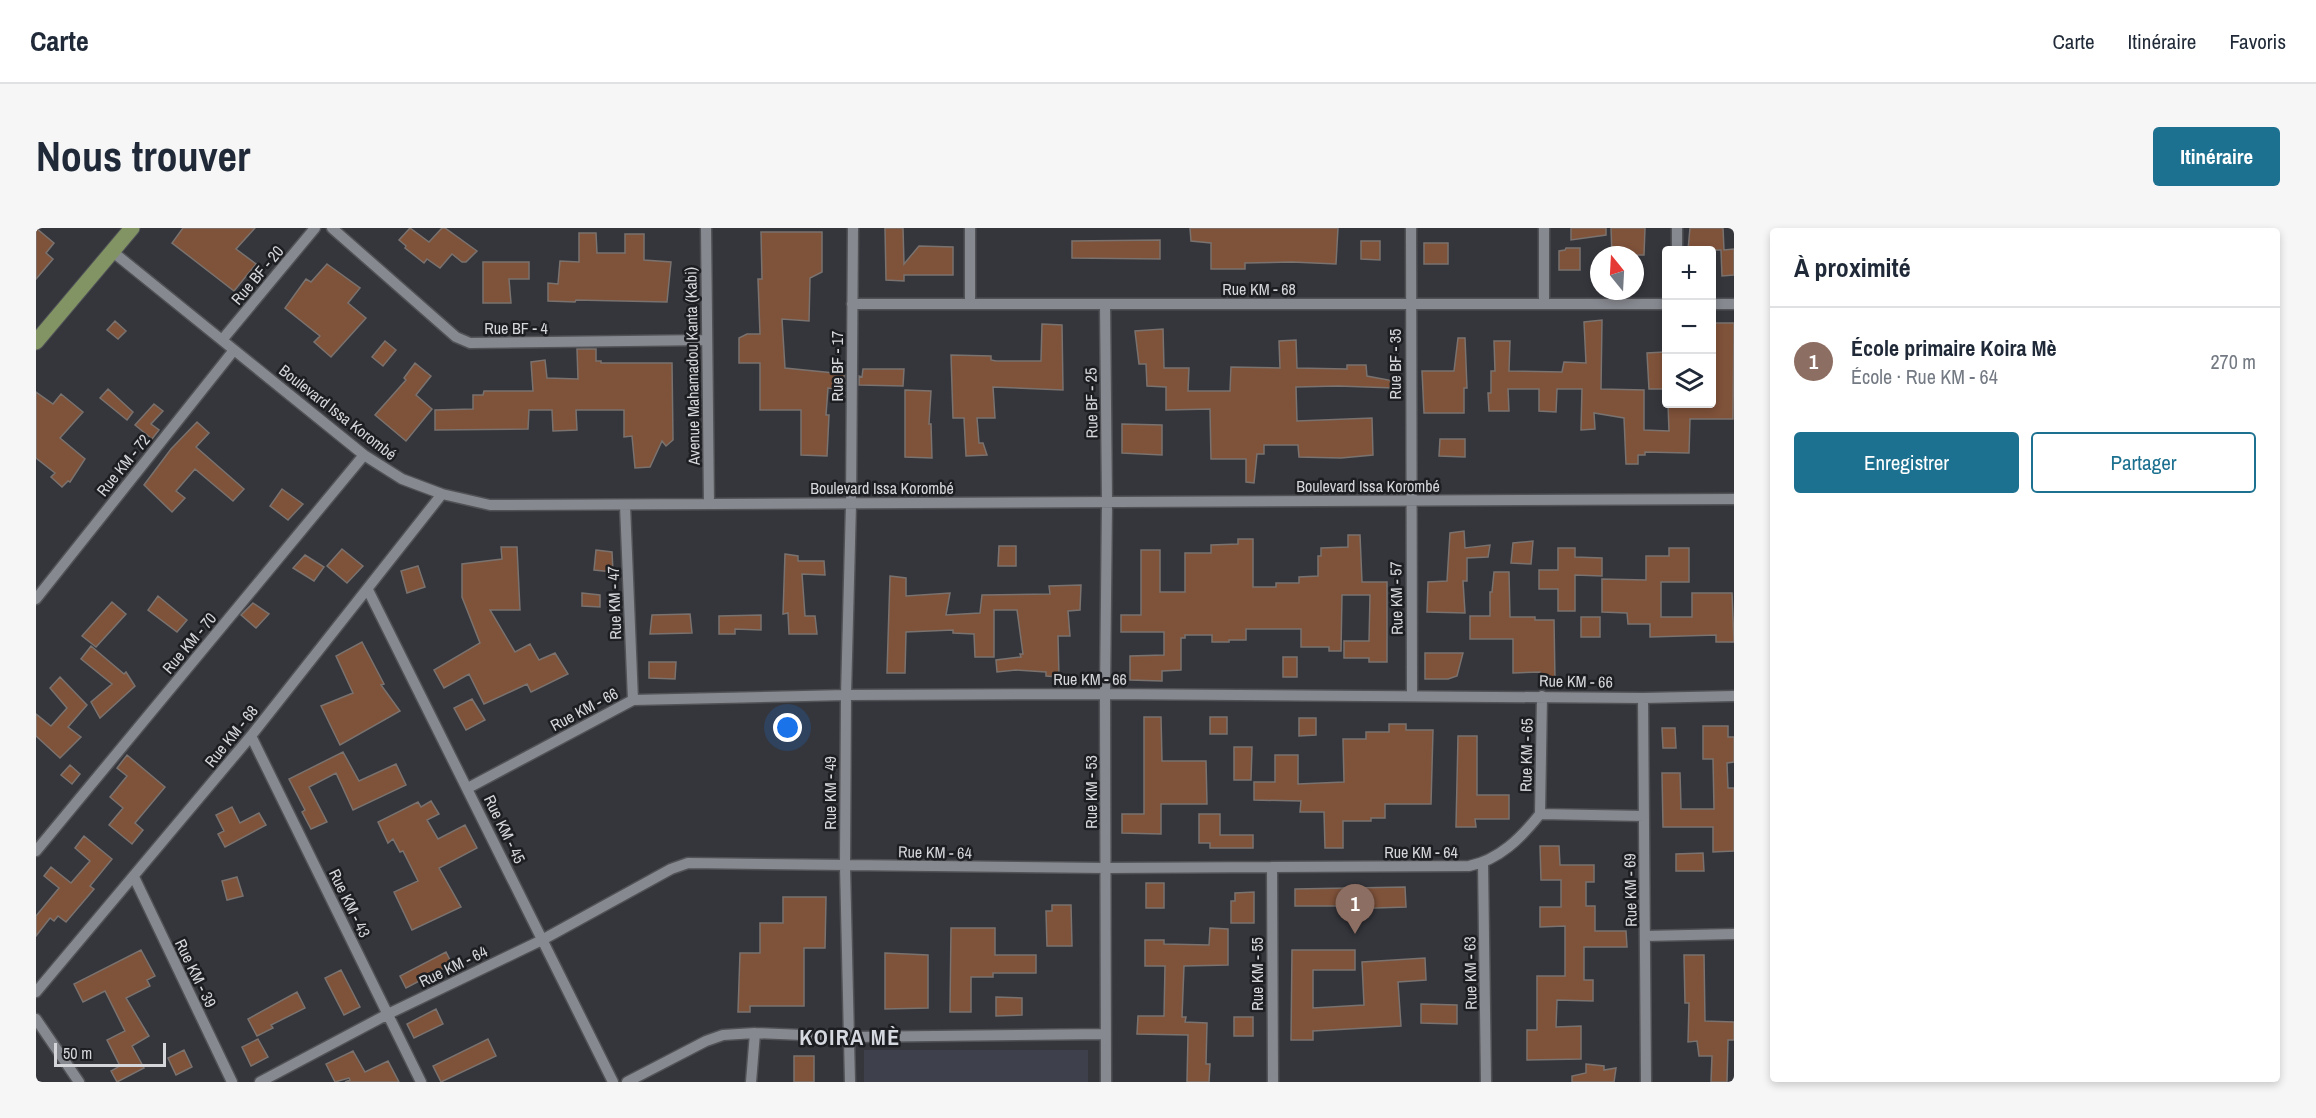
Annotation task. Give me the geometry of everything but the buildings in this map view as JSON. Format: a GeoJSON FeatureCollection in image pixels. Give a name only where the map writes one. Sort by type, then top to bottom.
{"type":"FeatureCollection","features":[{"type":"Feature","properties":{"kind":"main road"},"geometry":{"type":"LineString","coordinates":[[36,342],[132,228]]}},
{"type":"Feature","properties":{"kind":"street","name":"Rue BF - 20"},"geometry":{"type":"LineString","coordinates":[[222,340],[315,228]]}},
{"type":"Feature","properties":{"kind":"street","name":"Rue BF - 4"},"geometry":{"type":"LineString","coordinates":[[332,228],[456,337],[470,342],[707,340]]}},
{"type":"Feature","properties":{"kind":"street","name":"Avenue Mahamadou Kanta (Kabi)"},"geometry":{"type":"LineString","coordinates":[[706,228],[709,504]]}},
{"type":"Feature","properties":{"kind":"street","name":"Rue BF - 17"},"geometry":{"type":"LineString","coordinates":[[851,504],[853,228]]}},
{"type":"Feature","properties":{"kind":"street"},"geometry":{"type":"LineString","coordinates":[[970,228],[970,304]]}},
{"type":"Feature","properties":{"kind":"street","name":"Rue BF - 35"},"geometry":{"type":"LineString","coordinates":[[1410,501],[1411,228]]}},
{"type":"Feature","properties":{"kind":"street"},"geometry":{"type":"LineString","coordinates":[[1544,304],[1545,228]]}},
{"type":"Feature","properties":{"kind":"street"},"geometry":{"type":"LineString","coordinates":[[1677,228],[1677,246]]}},
{"type":"Feature","properties":{"kind":"street","name":"Boulevard Issa Korombé"},"geometry":{"type":"LineString","coordinates":[[113,252],[364,455],[402,479],[442,494],[490,506],[1734,499]]}},
{"type":"Feature","properties":{"kind":"street","name":"Rue KM - 68"},"geometry":{"type":"LineString","coordinates":[[852,304],[1662,304]]}},
{"type":"Feature","properties":{"kind":"street","name":"Rue BF - 25"},"geometry":{"type":"LineString","coordinates":[[1104,304],[1107,502]]}},
{"type":"Feature","properties":{"kind":"street"},"geometry":{"type":"LineString","coordinates":[[1716,304],[1734,304]]}},
{"type":"Feature","properties":{"kind":"street","name":"Rue KM - 72"},"geometry":{"type":"LineString","coordinates":[[36,599],[234,350]]}},
{"type":"Feature","properties":{"kind":"street","name":"Rue KM - 70"},"geometry":{"type":"LineString","coordinates":[[36,851],[364,455]]}},
{"type":"Feature","properties":{"kind":"street","name":"Rue KM - 68"},"geometry":{"type":"LineString","coordinates":[[36,992],[251,736],[442,494]]}},
{"type":"Feature","properties":{"kind":"street","name":"Rue KM - 57"},"geometry":{"type":"LineString","coordinates":[[1410,501],[1412,696]]}},
{"type":"Feature","properties":{"kind":"street","name":"Rue KM - 53"},"geometry":{"type":"LineString","coordinates":[[1106,1082],[1107,502]]}},
{"type":"Feature","properties":{"kind":"street","name":"Rue KM - 49"},"geometry":{"type":"LineString","coordinates":[[850,1082],[845,866],[846,695],[851,504]]}},
{"type":"Feature","properties":{"kind":"street","name":"Rue KM - 47"},"geometry":{"type":"LineString","coordinates":[[625,505],[633,700]]}},
{"type":"Feature","properties":{"kind":"street","name":"Rue KM - 45"},"geometry":{"type":"LineString","coordinates":[[368,590],[613,1082]]}},
{"type":"Feature","properties":{"kind":"street","name":"Rue KM - 66"},"geometry":{"type":"LineString","coordinates":[[468,788],[633,700],[846,695],[1105,694],[1643,698],[1734,696]]}},
{"type":"Feature","properties":{"kind":"street","name":"Rue KM - 65"},"geometry":{"type":"LineString","coordinates":[[1540,814],[1542,696]]}},
{"type":"Feature","properties":{"kind":"street","name":"Rue KM - 69"},"geometry":{"type":"LineString","coordinates":[[1643,698],[1646,1082]]}},
{"type":"Feature","properties":{"kind":"street","name":"Rue KM - 43"},"geometry":{"type":"LineString","coordinates":[[251,736],[422,1082]]}},
{"type":"Feature","properties":{"kind":"street"},"geometry":{"type":"LineString","coordinates":[[1540,814],[1644,816]]}},
{"type":"Feature","properties":{"kind":"street","name":"Rue KM - 64"},"geometry":{"type":"LineString","coordinates":[[260,1082],[388,1014],[542,940],[671,869],[688,863],[707,861],[845,866],[1106,868],[1469,866],[1483,863],[1510,847],[1540,814]]}},
{"type":"Feature","properties":{"kind":"street","name":"Rue KM - 63"},"geometry":{"type":"LineString","coordinates":[[1483,863],[1486,1082]]}},
{"type":"Feature","properties":{"kind":"street","name":"Rue KM - 55"},"geometry":{"type":"LineString","coordinates":[[1272,867],[1273,1082]]}},
{"type":"Feature","properties":{"kind":"street","name":"Rue KM - 39"},"geometry":{"type":"LineString","coordinates":[[134,877],[232,1082]]}},
{"type":"Feature","properties":{"kind":"street"},"geometry":{"type":"LineString","coordinates":[[1645,936],[1734,934]]}},
{"type":"Feature","properties":{"kind":"street"},"geometry":{"type":"LineString","coordinates":[[36,1019],[79,1082]]}},
{"type":"Feature","properties":{"kind":"street"},"geometry":{"type":"LineString","coordinates":[[751,1082],[755,1033]]}},
{"type":"Feature","properties":{"kind":"street"},"geometry":{"type":"LineString","coordinates":[[627,1082],[706,1041],[723,1035],[755,1033],[850,1037],[1106,1034]]}},
{"type":"Feature","properties":{"kind":"shaded area"},"geometry":{"type":"Polygon","coordinates":[[[864,1050],[1088,1050],[1088,1082],[864,1082],[864,1050]]]}},
{"type":"Feature","properties":{"kind":"place","name":"École primaire Koira Mè"},"geometry":{"type":"Point","coordinates":[1355,934]}},
{"type":"Feature","properties":{"kind":"district","name":"KOIRA MÈ"},"geometry":{"type":"Point","coordinates":[850,1037]}}]}
